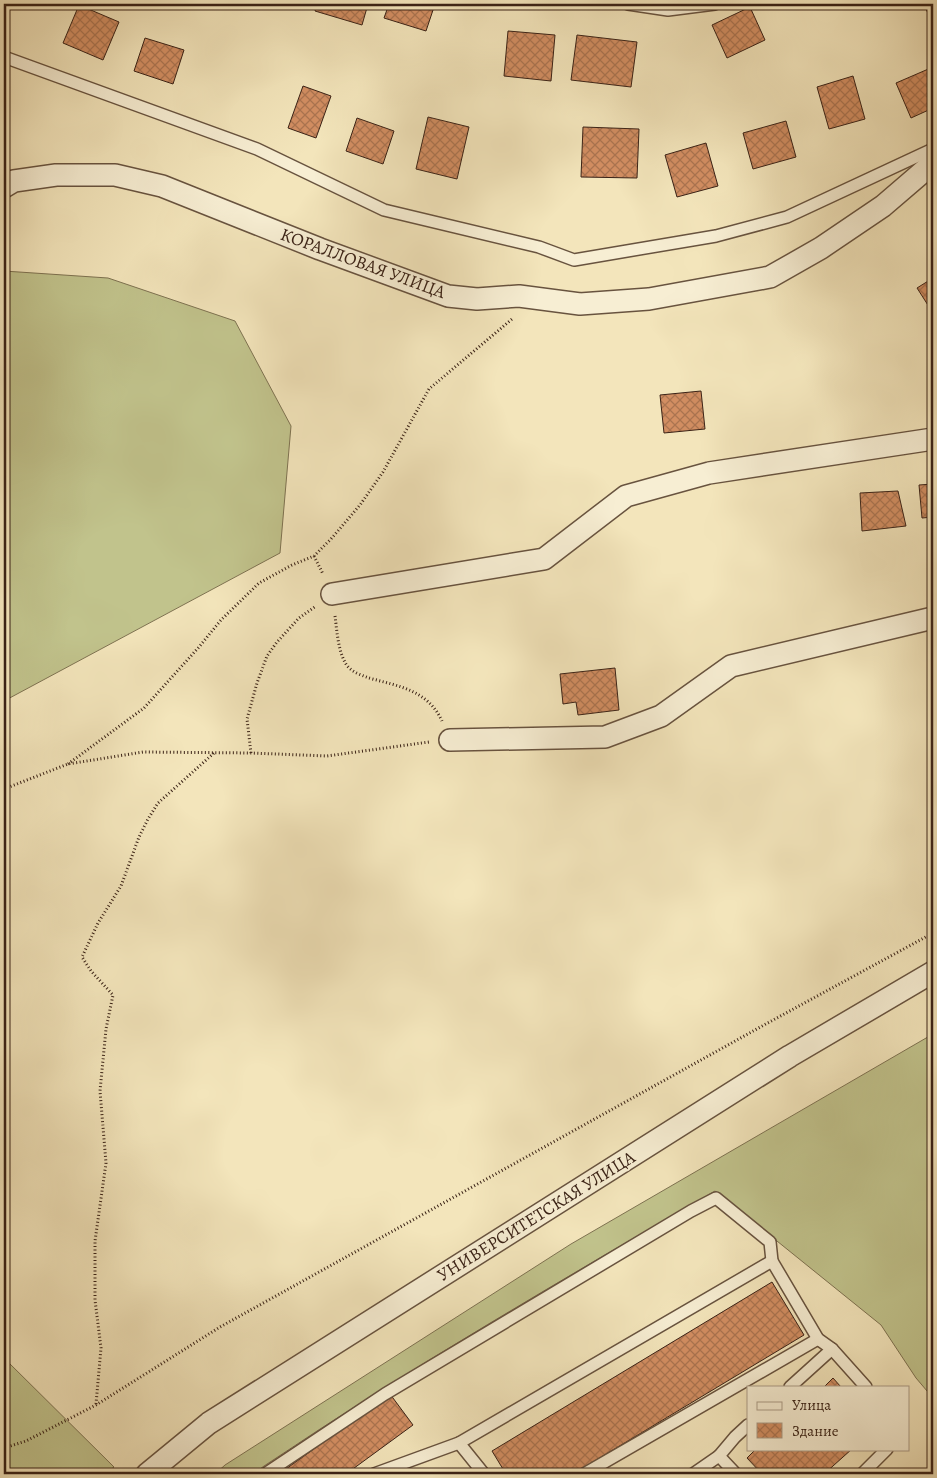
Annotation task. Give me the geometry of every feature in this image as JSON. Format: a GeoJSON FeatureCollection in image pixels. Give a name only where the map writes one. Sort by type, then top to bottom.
{"type":"FeatureCollection","features":[{"type":"Feature","properties":{"kind":"street","name":"КОРАЛЛОВАЯ УЛИЦА"},"geometry":{"type":"LineString","coordinates":[[4,187],[14,181],[56,175],[115,175],[162,186],[320,249],[448,296],[477,299],[519,296],[580,304],[649,299],[770,277],[821,248],[883,206],[933,163]]}},
{"type":"Feature","properties":{"kind":"street"},"geometry":{"type":"LineString","coordinates":[[332,594],[544,559],[626,496],[709,473],[933,439]]}},
{"type":"Feature","properties":{"kind":"street"},"geometry":{"type":"LineString","coordinates":[[450,740],[605,736],[661,716],[731,666],[933,618]]}},
{"type":"Feature","properties":{"kind":"street","name":"УНИВЕРСИТЕТСКАЯ УЛИЦА"},"geometry":{"type":"LineString","coordinates":[[147,1474],[209,1422],[790,1056],[933,972]]}},
{"type":"Feature","properties":{"kind":"lane"},"geometry":{"type":"LineString","coordinates":[[628,4],[668,10],[715,4]]}},
{"type":"Feature","properties":{"kind":"lane"},"geometry":{"type":"LineString","coordinates":[[4,57],[256,150],[384,210],[539,248],[574,260],[716,236],[787,217],[933,149]]}},
{"type":"Feature","properties":{"kind":"lane"},"geometry":{"type":"LineString","coordinates":[[264,1474],[385,1394],[691,1211],[716,1198],[770,1242],[772,1261],[818,1339],[832,1349],[865,1386]]}},
{"type":"Feature","properties":{"kind":"lane"},"geometry":{"type":"LineString","coordinates":[[374,1474],[460,1443],[772,1261]]}},
{"type":"Feature","properties":{"kind":"lane"},"geometry":{"type":"LineString","coordinates":[[584,1474],[818,1339]]}},
{"type":"Feature","properties":{"kind":"lane"},"geometry":{"type":"LineString","coordinates":[[791,1386],[832,1349]]}},
{"type":"Feature","properties":{"kind":"lane"},"geometry":{"type":"LineString","coordinates":[[693,1474],[720,1456],[735,1437],[747,1426]]}},
{"type":"Feature","properties":{"kind":"lane"},"geometry":{"type":"LineString","coordinates":[[460,1443],[484,1474]]}},
{"type":"Feature","properties":{"kind":"lane"},"geometry":{"type":"LineString","coordinates":[[862,1474],[885,1450]]}},
{"type":"Feature","properties":{"kind":"lane"},"geometry":{"type":"LineString","coordinates":[[720,1456],[736,1474]]}},
{"type":"Feature","properties":{"kind":"path"},"geometry":{"type":"LineString","coordinates":[[68,764],[144,708],[199,648],[221,620],[259,583],[292,565],[314,556],[360,505],[382,472],[429,389],[538,298]]}},
{"type":"Feature","properties":{"kind":"path"},"geometry":{"type":"LineString","coordinates":[[4,789],[68,764],[143,752],[327,756],[450,740],[439,715],[424,697],[404,687],[359,675],[347,666],[339,644],[332,594],[314,556]]}},
{"type":"Feature","properties":{"kind":"path"},"geometry":{"type":"LineString","coordinates":[[250,753],[247,719],[267,656],[299,618],[332,594]]}},
{"type":"Feature","properties":{"kind":"path"},"geometry":{"type":"LineString","coordinates":[[96,1405],[101,1348],[95,1300],[95,1241],[106,1162],[100,1091],[106,1029],[113,995],[91,971],[82,957],[98,923],[121,886],[139,836],[158,803],[214,753]]}},
{"type":"Feature","properties":{"kind":"path"},"geometry":{"type":"LineString","coordinates":[[4,1448],[26,1441],[96,1405],[220,1327],[933,933]]}},
{"type":"Feature","properties":{"kind":"green space"},"geometry":{"type":"Polygon","coordinates":[[[4,271],[108,278],[235,321],[291,426],[280,553],[4,701],[4,271]]]}},
{"type":"Feature","properties":{"kind":"green space"},"geometry":{"type":"Polygon","coordinates":[[[933,1034],[933,1398],[916,1378],[881,1325],[715,1191],[431,1359],[253,1474],[215,1474],[225,1465],[571,1244],[933,1034]]]}},
{"type":"Feature","properties":{"kind":"green space"},"geometry":{"type":"Polygon","coordinates":[[[4,1358],[114,1467],[105,1474],[4,1474],[4,1358]]]}},
{"type":"Feature","properties":{"kind":"building"},"geometry":{"type":"Polygon","coordinates":[[[317,4],[368,4],[362,25],[315,11],[317,4]]]}},
{"type":"Feature","properties":{"kind":"building"},"geometry":{"type":"Polygon","coordinates":[[[389,4],[435,4],[426,31],[384,18],[389,4]]]}},
{"type":"Feature","properties":{"kind":"building"},"geometry":{"type":"Polygon","coordinates":[[[924,4],[933,4],[932,23],[924,4]]]}},
{"type":"Feature","properties":{"kind":"building"},"geometry":{"type":"Polygon","coordinates":[[[79,5],[119,22],[103,60],[63,43],[79,5]]]}},
{"type":"Feature","properties":{"kind":"building"},"geometry":{"type":"Polygon","coordinates":[[[750,7],[765,40],[727,58],[712,25],[750,7]]]}},
{"type":"Feature","properties":{"kind":"building"},"geometry":{"type":"Polygon","coordinates":[[[508,31],[555,35],[551,81],[504,76],[508,31]]]}},
{"type":"Feature","properties":{"kind":"building"},"geometry":{"type":"Polygon","coordinates":[[[577,35],[637,42],[631,87],[571,80],[577,35]]]}},
{"type":"Feature","properties":{"kind":"building"},"geometry":{"type":"Polygon","coordinates":[[[145,38],[184,50],[173,84],[134,71],[145,38]]]}},
{"type":"Feature","properties":{"kind":"building"},"geometry":{"type":"Polygon","coordinates":[[[933,67],[933,108],[911,118],[896,83],[933,67]]]}},
{"type":"Feature","properties":{"kind":"building"},"geometry":{"type":"Polygon","coordinates":[[[853,76],[865,119],[829,129],[817,87],[853,76]]]}},
{"type":"Feature","properties":{"kind":"building"},"geometry":{"type":"Polygon","coordinates":[[[303,86],[331,96],[316,138],[288,128],[303,86]]]}},
{"type":"Feature","properties":{"kind":"building"},"geometry":{"type":"Polygon","coordinates":[[[428,117],[469,127],[457,179],[416,169],[428,117]]]}},
{"type":"Feature","properties":{"kind":"building"},"geometry":{"type":"Polygon","coordinates":[[[357,118],[394,131],[383,164],[346,151],[357,118]]]}},
{"type":"Feature","properties":{"kind":"building"},"geometry":{"type":"Polygon","coordinates":[[[786,121],[796,157],[753,169],[743,133],[786,121]]]}},
{"type":"Feature","properties":{"kind":"building"},"geometry":{"type":"Polygon","coordinates":[[[583,127],[639,129],[637,178],[581,177],[583,127]]]}},
{"type":"Feature","properties":{"kind":"building"},"geometry":{"type":"Polygon","coordinates":[[[706,143],[718,186],[677,197],[665,155],[706,143]]]}},
{"type":"Feature","properties":{"kind":"building"},"geometry":{"type":"Polygon","coordinates":[[[933,278],[933,313],[917,288],[933,278]]]}},
{"type":"Feature","properties":{"kind":"building"},"geometry":{"type":"Polygon","coordinates":[[[701,391],[705,429],[664,433],[660,395],[701,391]]]}},
{"type":"Feature","properties":{"kind":"building"},"geometry":{"type":"Polygon","coordinates":[[[933,484],[933,517],[922,518],[919,485],[933,484]]]}},
{"type":"Feature","properties":{"kind":"building"},"geometry":{"type":"Polygon","coordinates":[[[898,491],[906,526],[862,531],[860,493],[898,491]]]}},
{"type":"Feature","properties":{"kind":"building"},"geometry":{"type":"Polygon","coordinates":[[[615,668],[619,710],[578,715],[576,702],[563,704],[560,674],[615,668]]]}},
{"type":"Feature","properties":{"kind":"building"},"geometry":{"type":"Polygon","coordinates":[[[772,1282],[804,1335],[573,1474],[506,1474],[492,1451],[772,1282]]]}},
{"type":"Feature","properties":{"kind":"building"},"geometry":{"type":"Polygon","coordinates":[[[833,1378],[840,1386],[825,1386],[833,1378]]]}},
{"type":"Feature","properties":{"kind":"building"},"geometry":{"type":"Polygon","coordinates":[[[390,1394],[413,1425],[346,1474],[279,1474],[390,1394]]]}},
{"type":"Feature","properties":{"kind":"building"},"geometry":{"type":"Polygon","coordinates":[[[755,1450],[851,1450],[824,1474],[762,1474],[747,1458],[755,1450]]]}}]}
